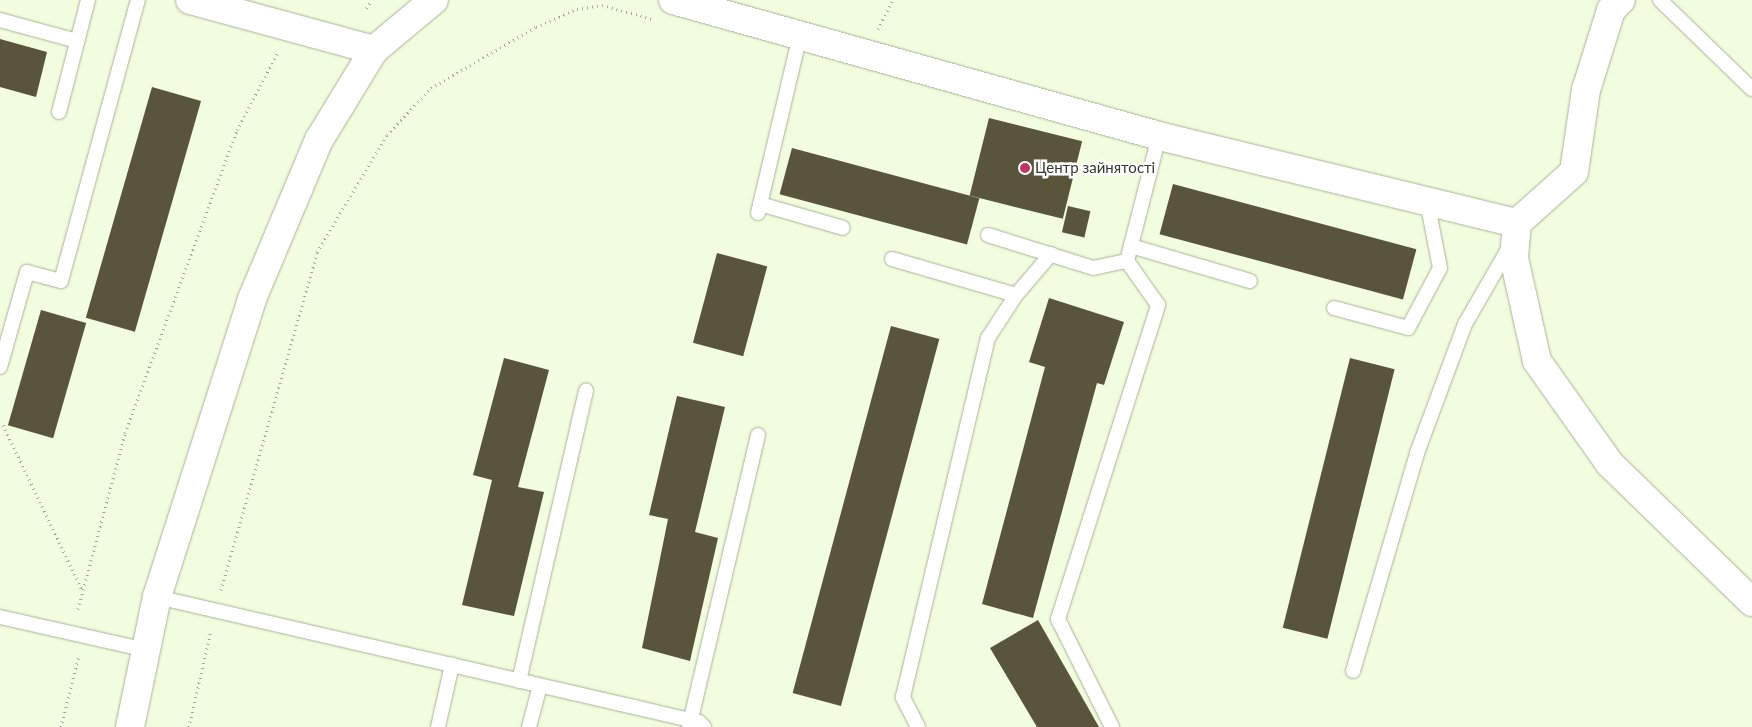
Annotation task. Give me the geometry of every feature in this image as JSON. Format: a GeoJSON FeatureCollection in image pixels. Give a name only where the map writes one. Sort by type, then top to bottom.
{"type":"FeatureCollection","features":[{"type":"Feature","properties":{"kind":"street"},"geometry":{"type":"LineString","coordinates":[[190,0],[374,50]]}},
{"type":"Feature","properties":{"kind":"street"},"geometry":{"type":"LineString","coordinates":[[130,727],[158,597],[252,299],[319,140],[374,50],[434,0]]}},
{"type":"Feature","properties":{"kind":"street"},"geometry":{"type":"LineString","coordinates":[[1622,0],[1611,10],[1586,90],[1574,172],[1517,230],[1514,258],[1537,361],[1610,464],[1752,602]]}},
{"type":"Feature","properties":{"kind":"street"},"geometry":{"type":"LineString","coordinates":[[666,10],[800,36],[1159,136],[1427,201],[1517,230]]}},
{"type":"Feature","properties":{"kind":"lane"},"geometry":{"type":"LineString","coordinates":[[59,112],[88,0]]}},
{"type":"Feature","properties":{"kind":"lane"},"geometry":{"type":"LineString","coordinates":[[0,367],[27,272],[61,281],[138,0]]}},
{"type":"Feature","properties":{"kind":"lane"},"geometry":{"type":"LineString","coordinates":[[1660,0],[1752,89]]}},
{"type":"Feature","properties":{"kind":"lane"},"geometry":{"type":"LineString","coordinates":[[0,20],[77,41]]}},
{"type":"Feature","properties":{"kind":"lane"},"geometry":{"type":"LineString","coordinates":[[800,36],[759,208],[844,228]]}},
{"type":"Feature","properties":{"kind":"lane"},"geometry":{"type":"LineString","coordinates":[[1127,262],[1159,136]]}},
{"type":"Feature","properties":{"kind":"lane"},"geometry":{"type":"LineString","coordinates":[[1334,308],[1408,328],[1440,268],[1427,201]]}},
{"type":"Feature","properties":{"kind":"lane"},"geometry":{"type":"LineString","coordinates":[[1353,671],[1417,453],[1465,324],[1517,230]]}},
{"type":"Feature","properties":{"kind":"lane"},"geometry":{"type":"LineString","coordinates":[[988,235],[1093,268],[1127,262]]}},
{"type":"Feature","properties":{"kind":"lane"},"geometry":{"type":"LineString","coordinates":[[1131,246],[1250,281]]}},
{"type":"Feature","properties":{"kind":"lane"},"geometry":{"type":"LineString","coordinates":[[918,727],[903,697],[988,338],[1016,295],[1050,254]]}},
{"type":"Feature","properties":{"kind":"lane"},"geometry":{"type":"LineString","coordinates":[[892,259],[1016,295]]}},
{"type":"Feature","properties":{"kind":"lane"},"geometry":{"type":"LineString","coordinates":[[1112,727],[1058,618],[1158,304],[1127,262]]}},
{"type":"Feature","properties":{"kind":"lane"},"geometry":{"type":"LineString","coordinates":[[519,680],[586,392]]}},
{"type":"Feature","properties":{"kind":"lane"},"geometry":{"type":"LineString","coordinates":[[690,724],[758,435]]}},
{"type":"Feature","properties":{"kind":"lane"},"geometry":{"type":"LineString","coordinates":[[158,597],[519,680],[704,727]]}},
{"type":"Feature","properties":{"kind":"lane"},"geometry":{"type":"LineString","coordinates":[[0,617],[146,650]]}},
{"type":"Feature","properties":{"kind":"lane"},"geometry":{"type":"LineString","coordinates":[[438,727],[452,665]]}},
{"type":"Feature","properties":{"kind":"lane"},"geometry":{"type":"LineString","coordinates":[[529,727],[540,686]]}},
{"type":"Feature","properties":{"kind":"path"},"geometry":{"type":"LineString","coordinates":[[366,8],[372,0]]}},
{"type":"Feature","properties":{"kind":"path"},"geometry":{"type":"LineString","coordinates":[[873,39],[893,0]]}},
{"type":"Feature","properties":{"kind":"path"},"geometry":{"type":"LineString","coordinates":[[189,727],[215,610],[316,252],[387,135],[431,88],[536,28],[577,10],[602,5],[666,10]]}},
{"type":"Feature","properties":{"kind":"path"},"geometry":{"type":"LineString","coordinates":[[78,608],[125,433],[237,130],[281,47]]}},
{"type":"Feature","properties":{"kind":"path"},"geometry":{"type":"LineString","coordinates":[[3,425],[82,591]]}},
{"type":"Feature","properties":{"kind":"path"},"geometry":{"type":"LineString","coordinates":[[61,727],[80,649]]}},
{"type":"Feature","properties":{"kind":"building"},"geometry":{"type":"Polygon","coordinates":[[[0,39],[47,52],[36,97],[0,87],[0,39]]]}},
{"type":"Feature","properties":{"kind":"building"},"geometry":{"type":"Polygon","coordinates":[[[152,87],[201,101],[135,332],[86,318],[152,87]]]}},
{"type":"Feature","properties":{"kind":"building","name":"Центр зайнятості"},"geometry":{"type":"Polygon","coordinates":[[[989,118],[1082,141],[1063,219],[970,196],[989,118]]]}},
{"type":"Feature","properties":{"kind":"building"},"geometry":{"type":"Polygon","coordinates":[[[792,148],[979,198],[967,245],[780,194],[792,148]]]}},
{"type":"Feature","properties":{"kind":"building"},"geometry":{"type":"Polygon","coordinates":[[[1173,184],[1416,249],[1403,299],[1160,234],[1173,184]]]}},
{"type":"Feature","properties":{"kind":"building"},"geometry":{"type":"Polygon","coordinates":[[[1068,206],[1090,211],[1084,237],[1062,232],[1068,206]]]}},
{"type":"Feature","properties":{"kind":"building"},"geometry":{"type":"Polygon","coordinates":[[[717,253],[767,266],[743,356],[693,343],[717,253]]]}},
{"type":"Feature","properties":{"kind":"building"},"geometry":{"type":"Polygon","coordinates":[[[1049,298],[1124,322],[1104,385],[1097,383],[1033,618],[982,604],[1045,367],[1029,362],[1049,298]]]}},
{"type":"Feature","properties":{"kind":"building"},"geometry":{"type":"Polygon","coordinates":[[[41,310],[86,323],[53,438],[8,425],[41,310]]]}},
{"type":"Feature","properties":{"kind":"building"},"geometry":{"type":"Polygon","coordinates":[[[891,326],[939,339],[841,706],[793,693],[891,326]]]}},
{"type":"Feature","properties":{"kind":"building"},"geometry":{"type":"Polygon","coordinates":[[[504,358],[549,370],[518,487],[544,492],[514,616],[462,605],[492,480],[473,475],[504,358]]]}},
{"type":"Feature","properties":{"kind":"building"},"geometry":{"type":"Polygon","coordinates":[[[1350,358],[1395,369],[1327,639],[1283,628],[1350,358]]]}},
{"type":"Feature","properties":{"kind":"building"},"geometry":{"type":"Polygon","coordinates":[[[677,396],[725,407],[695,532],[718,538],[690,661],[642,648],[668,519],[649,515],[677,396]]]}},
{"type":"Feature","properties":{"kind":"building"},"geometry":{"type":"Polygon","coordinates":[[[1038,620],[1099,727],[1037,727],[990,648],[1038,620]]]}},
{"type":"Feature","properties":{"kind":"place","name":"Центр зайнятості"},"geometry":{"type":"Point","coordinates":[1025,168]}}]}
